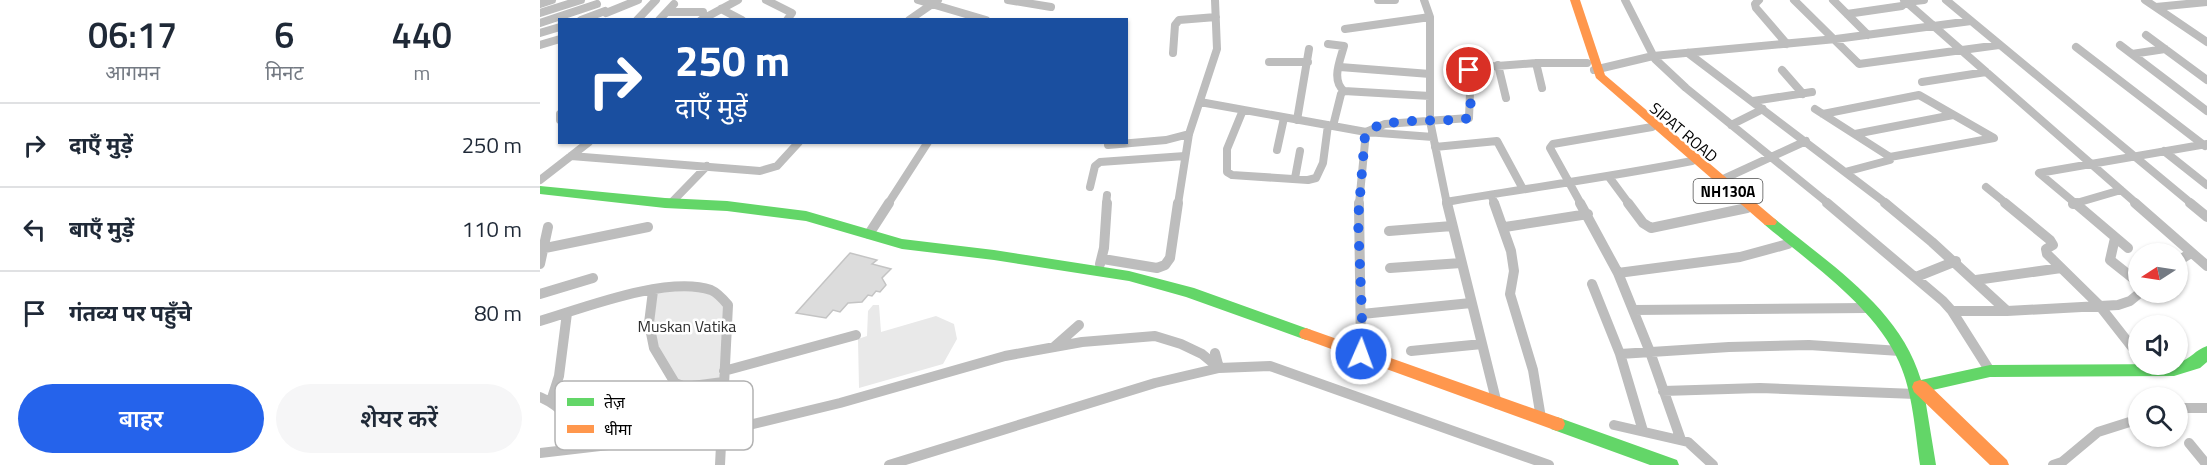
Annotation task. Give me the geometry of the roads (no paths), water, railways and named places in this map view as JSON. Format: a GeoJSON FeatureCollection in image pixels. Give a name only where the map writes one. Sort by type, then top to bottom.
{"type":"FeatureCollection","features":[{"type":"Feature","properties":{"kind":"main road","name":"SIPAT ROAD"},"geometry":{"type":"LineString","coordinates":[[1569,0],[1592,68],[1605,87],[1692,161],[1720,181],[1747,208],[1864,308]]}},
{"type":"Feature","properties":{"kind":"main road","name":"SIPAT ROAD"},"geometry":{"type":"LineString","coordinates":[[1575,0],[1592,68],[1864,308],[1909,372],[1916,390],[1928,465]]}},
{"type":"Feature","properties":{"kind":"main road"},"geometry":{"type":"LineString","coordinates":[[540,190],[727,206],[806,216],[902,244],[1100,265],[1129,276],[1189,292],[1671,465]]}},
{"type":"Feature","properties":{"kind":"main road"},"geometry":{"type":"LineString","coordinates":[[2188,366],[2195,364],[2207,352]]}},
{"type":"Feature","properties":{"kind":"main road"},"geometry":{"type":"LineString","coordinates":[[1916,390],[1990,371],[2128,368]]}},
{"type":"Feature","properties":{"kind":"main road"},"geometry":{"type":"LineString","coordinates":[[1916,390],[2001,465]]}},
{"type":"Feature","properties":{"kind":"street"},"geometry":{"type":"LineString","coordinates":[[540,4],[552,0]]}},
{"type":"Feature","properties":{"kind":"street"},"geometry":{"type":"LineString","coordinates":[[540,13],[581,0]]}},
{"type":"Feature","properties":{"kind":"street"},"geometry":{"type":"LineString","coordinates":[[586,18],[638,0]]}},
{"type":"Feature","properties":{"kind":"street"},"geometry":{"type":"LineString","coordinates":[[639,18],[656,0]]}},
{"type":"Feature","properties":{"kind":"street"},"geometry":{"type":"LineString","coordinates":[[766,0],[792,13],[788,18]]}},
{"type":"Feature","properties":{"kind":"street"},"geometry":{"type":"LineString","coordinates":[[918,0],[979,18]]}},
{"type":"Feature","properties":{"kind":"street"},"geometry":{"type":"LineString","coordinates":[[912,18],[938,0]]}},
{"type":"Feature","properties":{"kind":"street"},"geometry":{"type":"LineString","coordinates":[[1008,0],[1052,7]]}},
{"type":"Feature","properties":{"kind":"street"},"geometry":{"type":"LineString","coordinates":[[1107,195],[1100,265],[1157,268],[1167,262],[1170,258],[1189,134],[1217,50],[1215,0]]}},
{"type":"Feature","properties":{"kind":"street"},"geometry":{"type":"LineString","coordinates":[[1378,0],[1395,0]]}},
{"type":"Feature","properties":{"kind":"street"},"geometry":{"type":"LineString","coordinates":[[1424,0],[1430,17],[1430,121],[1446,202],[1497,404]]}},
{"type":"Feature","properties":{"kind":"street"},"geometry":{"type":"LineString","coordinates":[[1625,0],[1653,56],[1731,126],[1916,277],[1952,311],[1990,371]]}},
{"type":"Feature","properties":{"kind":"street"},"geometry":{"type":"LineString","coordinates":[[1760,0],[1755,4],[1756,8],[1786,44]]}},
{"type":"Feature","properties":{"kind":"street"},"geometry":{"type":"LineString","coordinates":[[1794,0],[1859,64],[2000,45]]}},
{"type":"Feature","properties":{"kind":"street"},"geometry":{"type":"LineString","coordinates":[[1833,0],[1868,34]]}},
{"type":"Feature","properties":{"kind":"street"},"geometry":{"type":"LineString","coordinates":[[1905,1],[1924,0]]}},
{"type":"Feature","properties":{"kind":"street"},"geometry":{"type":"LineString","coordinates":[[1946,0],[2207,217]]}},
{"type":"Feature","properties":{"kind":"street"},"geometry":{"type":"LineString","coordinates":[[2145,0],[2207,42]]}},
{"type":"Feature","properties":{"kind":"street"},"geometry":{"type":"LineString","coordinates":[[667,12],[702,16],[721,9],[732,1]]}},
{"type":"Feature","properties":{"kind":"street"},"geometry":{"type":"LineString","coordinates":[[1847,14],[1902,6],[1905,1]]}},
{"type":"Feature","properties":{"kind":"street"},"geometry":{"type":"LineString","coordinates":[[1905,1],[2207,266]]}},
{"type":"Feature","properties":{"kind":"street"},"geometry":{"type":"LineString","coordinates":[[2156,7],[2176,2],[2202,1]]}},
{"type":"Feature","properties":{"kind":"street"},"geometry":{"type":"LineString","coordinates":[[540,23],[595,2],[614,18]]}},
{"type":"Feature","properties":{"kind":"street"},"geometry":{"type":"LineString","coordinates":[[661,18],[675,4]]}},
{"type":"Feature","properties":{"kind":"street"},"geometry":{"type":"LineString","coordinates":[[721,9],[738,18]]}},
{"type":"Feature","properties":{"kind":"street"},"geometry":{"type":"LineString","coordinates":[[1173,52],[1175,25],[1179,20],[1216,16]]}},
{"type":"Feature","properties":{"kind":"street"},"geometry":{"type":"LineString","coordinates":[[1345,29],[1430,17]]}},
{"type":"Feature","properties":{"kind":"street"},"geometry":{"type":"LineString","coordinates":[[1366,132],[1385,124],[1469,118],[1471,113],[1470,69],[1536,63],[1592,68],[1653,56],[1833,39],[1971,21]]}},
{"type":"Feature","properties":{"kind":"street"},"geometry":{"type":"LineString","coordinates":[[540,33],[558,28]]}},
{"type":"Feature","properties":{"kind":"street"},"geometry":{"type":"LineString","coordinates":[[2146,35],[2207,80]]}},
{"type":"Feature","properties":{"kind":"street"},"geometry":{"type":"LineString","coordinates":[[540,45],[558,40]]}},
{"type":"Feature","properties":{"kind":"street"},"geometry":{"type":"LineString","coordinates":[[1328,44],[1344,46],[1336,84],[1344,91],[1430,96]]}},
{"type":"Feature","properties":{"kind":"street"},"geometry":{"type":"LineString","coordinates":[[2120,45],[2207,111]]}},
{"type":"Feature","properties":{"kind":"street"},"geometry":{"type":"LineString","coordinates":[[2076,46],[2206,145]]}},
{"type":"Feature","properties":{"kind":"street"},"geometry":{"type":"LineString","coordinates":[[1297,120],[1309,49]]}},
{"type":"Feature","properties":{"kind":"street"},"geometry":{"type":"LineString","coordinates":[[2132,54],[2166,49]]}},
{"type":"Feature","properties":{"kind":"street"},"geometry":{"type":"LineString","coordinates":[[1688,53],[1806,141],[1956,261],[2007,311]]}},
{"type":"Feature","properties":{"kind":"street"},"geometry":{"type":"LineString","coordinates":[[1269,62],[1308,62]]}},
{"type":"Feature","properties":{"kind":"street"},"geometry":{"type":"LineString","coordinates":[[1536,63],[1542,88]]}},
{"type":"Feature","properties":{"kind":"street"},"geometry":{"type":"LineString","coordinates":[[1498,66],[1506,98]]}},
{"type":"Feature","properties":{"kind":"street"},"geometry":{"type":"LineString","coordinates":[[1340,67],[1430,74]]}},
{"type":"Feature","properties":{"kind":"street"},"geometry":{"type":"LineString","coordinates":[[1753,101],[1808,93],[1782,70]]}},
{"type":"Feature","properties":{"kind":"street"},"geometry":{"type":"LineString","coordinates":[[1922,82],[1986,72]]}},
{"type":"Feature","properties":{"kind":"street"},"geometry":{"type":"LineString","coordinates":[[1243,110],[1229,146],[1225,165],[1227,172],[1239,175],[1311,180],[1318,175],[1323,163],[1331,126],[1344,91]]}},
{"type":"Feature","properties":{"kind":"street"},"geometry":{"type":"LineString","coordinates":[[1845,172],[1890,160],[1890,157],[1994,138],[1919,95],[1819,111],[1890,157]]}},
{"type":"Feature","properties":{"kind":"street"},"geometry":{"type":"LineString","coordinates":[[1200,102],[1434,142],[1497,141],[1523,189]]}},
{"type":"Feature","properties":{"kind":"street"},"geometry":{"type":"LineString","coordinates":[[1731,126],[1763,109]]}},
{"type":"Feature","properties":{"kind":"street"},"geometry":{"type":"LineString","coordinates":[[1855,134],[1953,115]]}},
{"type":"Feature","properties":{"kind":"street"},"geometry":{"type":"LineString","coordinates":[[1277,150],[1284,117]]}},
{"type":"Feature","properties":{"kind":"street"},"geometry":{"type":"LineString","coordinates":[[1652,127],[1553,144],[1551,150],[1588,214],[1618,273],[1650,352],[1681,440]]}},
{"type":"Feature","properties":{"kind":"street"},"geometry":{"type":"LineString","coordinates":[[1361,354],[1362,314],[1358,220],[1366,132]]}},
{"type":"Feature","properties":{"kind":"street"},"geometry":{"type":"LineString","coordinates":[[1128,143],[1166,140],[1189,134]]}},
{"type":"Feature","properties":{"kind":"street"},"geometry":{"type":"LineString","coordinates":[[1720,181],[1806,141]]}},
{"type":"Feature","properties":{"kind":"street"},"geometry":{"type":"LineString","coordinates":[[540,180],[586,144]]}},
{"type":"Feature","properties":{"kind":"street"},"geometry":{"type":"LineString","coordinates":[[571,156],[766,170],[777,166],[797,144]]}},
{"type":"Feature","properties":{"kind":"street"},"geometry":{"type":"LineString","coordinates":[[869,234],[927,144]]}},
{"type":"Feature","properties":{"kind":"street"},"geometry":{"type":"LineString","coordinates":[[1108,145],[1120,144]]}},
{"type":"Feature","properties":{"kind":"street"},"geometry":{"type":"LineString","coordinates":[[2128,248],[2039,173],[2133,155],[2206,145]]}},
{"type":"Feature","properties":{"kind":"street"},"geometry":{"type":"LineString","coordinates":[[1295,178],[1300,151]]}},
{"type":"Feature","properties":{"kind":"street"},"geometry":{"type":"LineString","coordinates":[[2164,151],[2207,185]]}},
{"type":"Feature","properties":{"kind":"street"},"geometry":{"type":"LineString","coordinates":[[1090,187],[1095,166],[1100,162],[1185,156]]}},
{"type":"Feature","properties":{"kind":"street"},"geometry":{"type":"LineString","coordinates":[[1446,202],[1568,181],[1609,177],[1692,161]]}},
{"type":"Feature","properties":{"kind":"street"},"geometry":{"type":"LineString","coordinates":[[671,203],[707,166]]}},
{"type":"Feature","properties":{"kind":"street"},"geometry":{"type":"LineString","coordinates":[[1609,177],[1643,223],[1651,228],[1747,208]]}},
{"type":"Feature","properties":{"kind":"street"},"geometry":{"type":"LineString","coordinates":[[1986,188],[2050,240],[2053,245],[2045,251],[2100,305],[2128,342]]}},
{"type":"Feature","properties":{"kind":"street"},"geometry":{"type":"LineString","coordinates":[[2073,204],[2121,190]]}},
{"type":"Feature","properties":{"kind":"street"},"geometry":{"type":"LineString","coordinates":[[1491,195],[1505,227],[1514,272],[1510,282],[1510,294],[1533,370],[1541,418]]}},
{"type":"Feature","properties":{"kind":"street"},"geometry":{"type":"LineString","coordinates":[[1505,227],[1588,214]]}},
{"type":"Feature","properties":{"kind":"street"},"geometry":{"type":"LineString","coordinates":[[1389,231],[1452,226]]}},
{"type":"Feature","properties":{"kind":"street"},"geometry":{"type":"LineString","coordinates":[[540,264],[548,227]]}},
{"type":"Feature","properties":{"kind":"street"},"geometry":{"type":"LineString","coordinates":[[542,248],[648,227]]}},
{"type":"Feature","properties":{"kind":"street"},"geometry":{"type":"LineString","coordinates":[[2115,238],[2110,260],[2128,274]]}},
{"type":"Feature","properties":{"kind":"street"},"geometry":{"type":"LineString","coordinates":[[1618,273],[1740,257],[1788,244]]}},
{"type":"Feature","properties":{"kind":"street"},"geometry":{"type":"LineString","coordinates":[[1916,277],[1956,261]]}},
{"type":"Feature","properties":{"kind":"street"},"geometry":{"type":"LineString","coordinates":[[1390,268],[1461,263]]}},
{"type":"Feature","properties":{"kind":"street"},"geometry":{"type":"LineString","coordinates":[[1976,280],[2061,268]]}},
{"type":"Feature","properties":{"kind":"street"},"geometry":{"type":"LineString","coordinates":[[540,294],[593,278]]}},
{"type":"Feature","properties":{"kind":"street"},"geometry":{"type":"LineString","coordinates":[[1592,284],[1620,354],[1643,431]]}},
{"type":"Feature","properties":{"kind":"street"},"geometry":{"type":"LineString","coordinates":[[540,321],[634,293],[683,287],[708,289],[728,305],[724,381]]}},
{"type":"Feature","properties":{"kind":"street"},"geometry":{"type":"LineString","coordinates":[[653,291],[649,323],[654,348],[674,381]]}},
{"type":"Feature","properties":{"kind":"street"},"geometry":{"type":"LineString","coordinates":[[1952,311],[2007,311],[2118,305],[2128,302]]}},
{"type":"Feature","properties":{"kind":"street"},"geometry":{"type":"LineString","coordinates":[[1362,314],[1471,303]]}},
{"type":"Feature","properties":{"kind":"street"},"geometry":{"type":"LineString","coordinates":[[1633,310],[1864,308]]}},
{"type":"Feature","properties":{"kind":"street"},"geometry":{"type":"LineString","coordinates":[[556,381],[559,376],[567,313]]}},
{"type":"Feature","properties":{"kind":"street"},"geometry":{"type":"LineString","coordinates":[[1054,347],[1079,325]]}},
{"type":"Feature","properties":{"kind":"street"},"geometry":{"type":"LineString","coordinates":[[706,381],[856,335]]}},
{"type":"Feature","properties":{"kind":"street"},"geometry":{"type":"LineString","coordinates":[[753,424],[840,403],[1005,356],[1054,347],[1155,336],[1181,344],[1202,354],[1219,368]]}},
{"type":"Feature","properties":{"kind":"street"},"geometry":{"type":"LineString","coordinates":[[1411,351],[1482,344]]}},
{"type":"Feature","properties":{"kind":"street"},"geometry":{"type":"LineString","coordinates":[[1620,354],[1809,345],[1896,351]]}},
{"type":"Feature","properties":{"kind":"street"},"geometry":{"type":"LineString","coordinates":[[1215,353],[1219,368]]}},
{"type":"Feature","properties":{"kind":"street"},"geometry":{"type":"LineString","coordinates":[[894,464],[1155,383],[1219,368],[1270,366],[1549,465]]}},
{"type":"Feature","properties":{"kind":"street"},"geometry":{"type":"LineString","coordinates":[[545,399],[555,383]]}},
{"type":"Feature","properties":{"kind":"street"},"geometry":{"type":"LineString","coordinates":[[1664,391],[1760,388],[1916,390]]}},
{"type":"Feature","properties":{"kind":"street"},"geometry":{"type":"LineString","coordinates":[[2188,408],[2207,408]]}},
{"type":"Feature","properties":{"kind":"street"},"geometry":{"type":"LineString","coordinates":[[2052,465],[2062,462],[2098,432],[2128,422]]}},
{"type":"Feature","properties":{"kind":"street"},"geometry":{"type":"LineString","coordinates":[[1614,425],[1681,440],[1698,449],[1713,465]]}},
{"type":"Feature","properties":{"kind":"street"},"geometry":{"type":"LineString","coordinates":[[2189,443],[2207,465]]}},
{"type":"Feature","properties":{"kind":"street"},"geometry":{"type":"LineString","coordinates":[[540,453],[562,450]]}},
{"type":"Feature","properties":{"kind":"park label","name":"Muskan Vatika"},"geometry":{"type":"Point","coordinates":[687,326]}}]}
